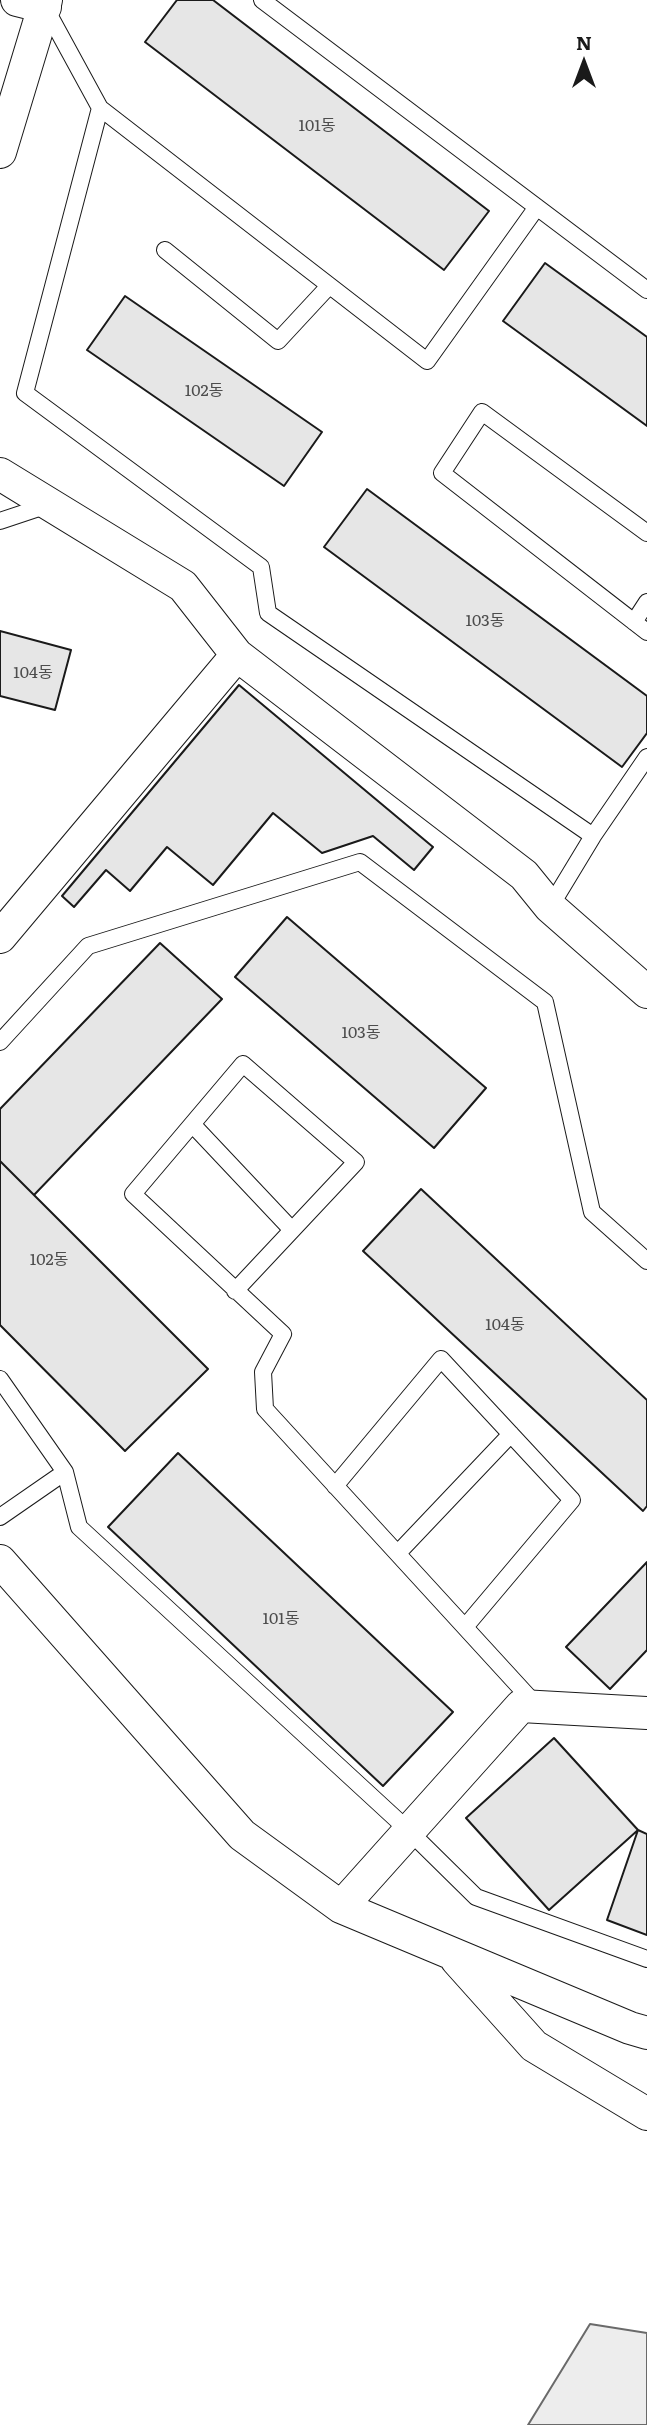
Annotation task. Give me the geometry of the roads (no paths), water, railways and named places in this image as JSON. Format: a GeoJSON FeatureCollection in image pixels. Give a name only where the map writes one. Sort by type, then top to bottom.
{"type":"FeatureCollection","features":[{"type":"Feature","properties":{"kind":"street"},"geometry":{"type":"LineString","coordinates":[[0,152],[36,2]]}},
{"type":"Feature","properties":{"kind":"street"},"geometry":{"type":"LineString","coordinates":[[0,474],[183,586],[237,655],[524,875],[550,907],[647,992]]}},
{"type":"Feature","properties":{"kind":"street"},"geometry":{"type":"LineString","coordinates":[[0,937],[237,655]]}},
{"type":"Feature","properties":{"kind":"street"},"geometry":{"type":"LineString","coordinates":[[0,1561],[242,1835],[341,1907],[647,2033]]}},
{"type":"Feature","properties":{"kind":"street"},"geometry":{"type":"LineString","coordinates":[[341,1907],[521,1706],[647,1713]]}},
{"type":"Feature","properties":{"kind":"street"},"geometry":{"type":"LineString","coordinates":[[452,1953],[534,2046],[647,2114]]}},
{"type":"Feature","properties":{"kind":"lane"},"geometry":{"type":"LineString","coordinates":[[262,0],[647,290]]}},
{"type":"Feature","properties":{"kind":"lane"},"geometry":{"type":"LineString","coordinates":[[36,2],[100,108],[426,361],[537,207]]}},
{"type":"Feature","properties":{"kind":"lane"},"geometry":{"type":"LineString","coordinates":[[100,108],[25,393],[261,567],[268,613],[593,836]]}},
{"type":"Feature","properties":{"kind":"lane"},"geometry":{"type":"LineString","coordinates":[[164,250],[278,341],[329,286]]}},
{"type":"Feature","properties":{"kind":"lane"},"geometry":{"type":"LineString","coordinates":[[647,533],[482,412],[442,473],[647,632]]}},
{"type":"Feature","properties":{"kind":"lane"},"geometry":{"type":"LineString","coordinates":[[0,521],[50,505]]}},
{"type":"Feature","properties":{"kind":"lane"},"geometry":{"type":"LineString","coordinates":[[634,622],[647,602]]}},
{"type":"Feature","properties":{"kind":"lane"},"geometry":{"type":"LineString","coordinates":[[550,907],[593,836],[647,757]]}},
{"type":"Feature","properties":{"kind":"lane"},"geometry":{"type":"LineString","coordinates":[[0,1042],[88,946],[360,862],[545,1002],[592,1212],[647,1261]]}},
{"type":"Feature","properties":{"kind":"lane"},"geometry":{"type":"LineString","coordinates":[[235,1291],[356,1162],[243,1064],[133,1194],[235,1291],[284,1335],[263,1372],[265,1409],[537,1706]]}},
{"type":"Feature","properties":{"kind":"lane"},"geometry":{"type":"LineString","coordinates":[[193,1125],[292,1230]]}},
{"type":"Feature","properties":{"kind":"lane"},"geometry":{"type":"LineString","coordinates":[[335,1486],[441,1359],[572,1500],[465,1627]]}},
{"type":"Feature","properties":{"kind":"lane"},"geometry":{"type":"LineString","coordinates":[[0,1378],[65,1472],[79,1527],[408,1830],[476,1897],[647,1958]]}},
{"type":"Feature","properties":{"kind":"lane"},"geometry":{"type":"LineString","coordinates":[[398,1553],[511,1434]]}},
{"type":"Feature","properties":{"kind":"lane"},"geometry":{"type":"LineString","coordinates":[[0,1517],[65,1472]]}}]}
